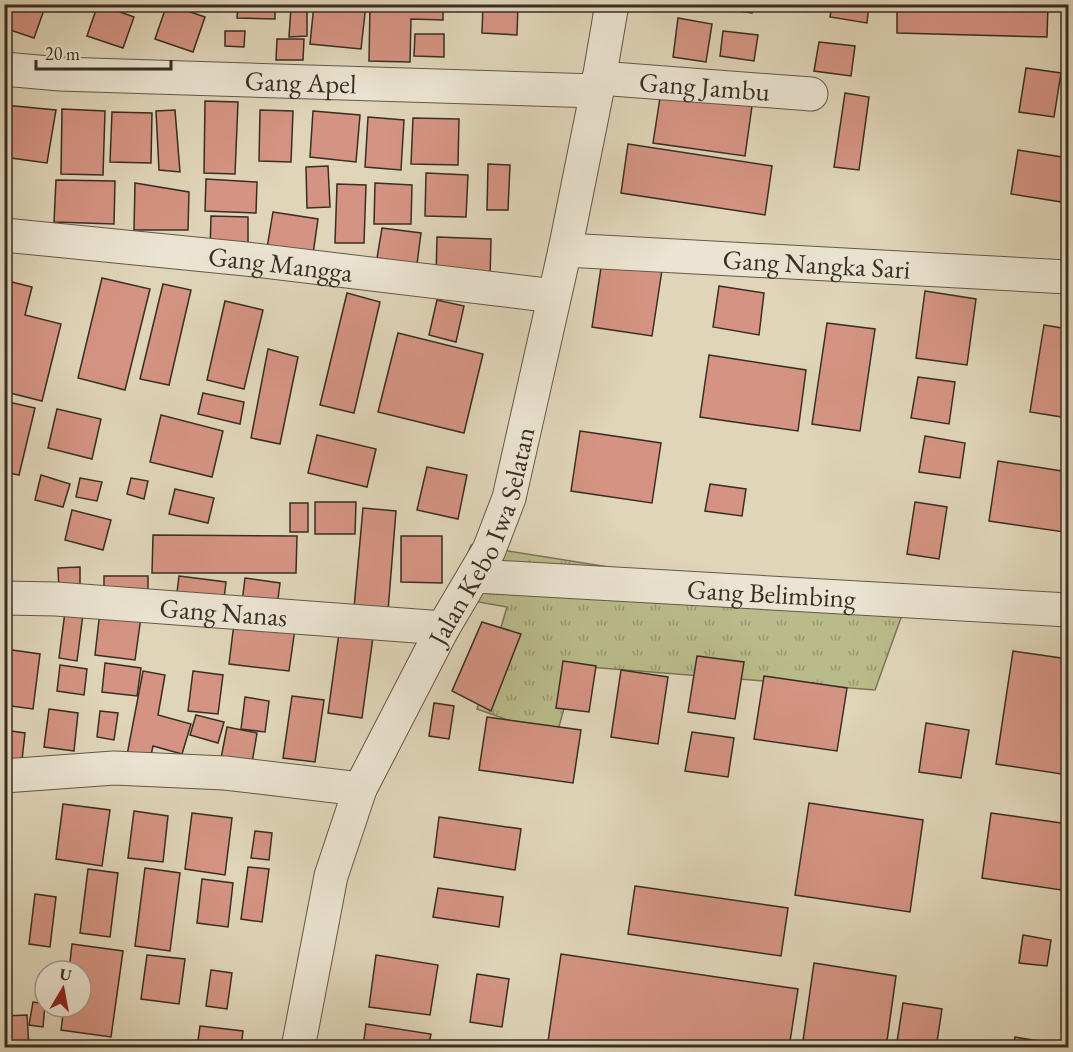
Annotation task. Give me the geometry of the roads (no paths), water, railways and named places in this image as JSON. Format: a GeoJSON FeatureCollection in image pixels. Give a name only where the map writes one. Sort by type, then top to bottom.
{"type":"FeatureCollection","features":[{"type":"Feature","properties":{"kind":"street","name":"Jalan Kebo Iwa Selatan"},"geometry":{"type":"LineString","coordinates":[[298,1047],[331,876],[360,789],[442,628],[489,550],[509,498],[565,250],[612,4]]}},
{"type":"Feature","properties":{"kind":"street","name":"Gang Apel"},"geometry":{"type":"LineString","coordinates":[[4,69],[60,74],[598,85]]}},
{"type":"Feature","properties":{"kind":"street","name":"Gang Jambu"},"geometry":{"type":"LineString","coordinates":[[598,85],[811,94]]}},
{"type":"Feature","properties":{"kind":"street","name":"Gang Mangga"},"geometry":{"type":"LineString","coordinates":[[4,235],[246,259],[554,296]]}},
{"type":"Feature","properties":{"kind":"street","name":"Gang Nangka Sari"},"geometry":{"type":"LineString","coordinates":[[565,250],[1068,277]]}},
{"type":"Feature","properties":{"kind":"street","name":"Gang Belimbing"},"geometry":{"type":"LineString","coordinates":[[475,576],[1068,610]]}},
{"type":"Feature","properties":{"kind":"street","name":"Gang Nanas"},"geometry":{"type":"LineString","coordinates":[[4,598],[68,600],[442,628]]}},
{"type":"Feature","properties":{"kind":"street"},"geometry":{"type":"LineString","coordinates":[[4,776],[114,768],[225,773],[360,789]]}}]}
